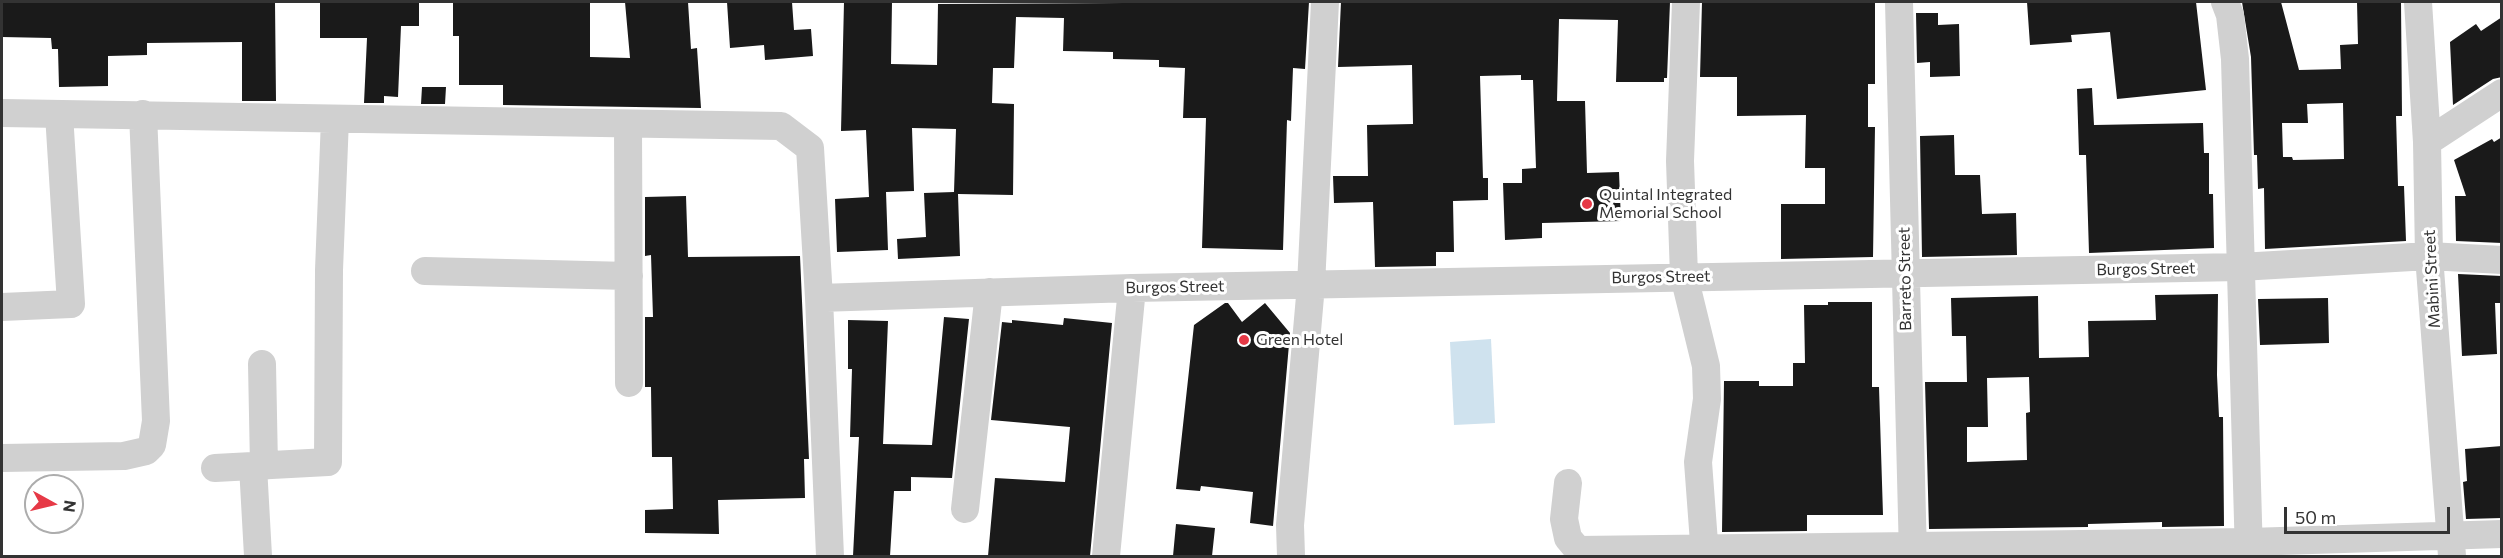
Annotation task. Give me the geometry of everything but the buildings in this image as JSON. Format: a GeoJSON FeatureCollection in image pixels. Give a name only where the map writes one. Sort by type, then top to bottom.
{"type":"FeatureCollection","features":[{"type":"Feature","properties":{"kind":"street"},"geometry":{"type":"LineString","coordinates":[[1291,556],[1290,525],[1311,285],[1325,2]]}},
{"type":"Feature","properties":{"kind":"street"},"geometry":{"type":"LineString","coordinates":[[1686,2],[1680,161],[1684,276],[1706,366],[1707,399],[1698,462],[1705,553]]}},
{"type":"Feature","properties":{"kind":"street","name":"Barreto Street"},"geometry":{"type":"LineString","coordinates":[[1899,2],[1912,552]]}},
{"type":"Feature","properties":{"kind":"street"},"geometry":{"type":"LineString","coordinates":[[2225,2],[2230,15],[2235,59],[2249,549]]}},
{"type":"Feature","properties":{"kind":"street","name":"Mabini Street"},"geometry":{"type":"LineString","coordinates":[[2418,2],[2427,142],[2429,256],[2451,547]]}},
{"type":"Feature","properties":{"kind":"street"},"geometry":{"type":"LineString","coordinates":[[2427,142],[2502,93]]}},
{"type":"Feature","properties":{"kind":"street"},"geometry":{"type":"LineString","coordinates":[[2,113],[782,126],[810,148],[830,556]]}},
{"type":"Feature","properties":{"kind":"street"},"geometry":{"type":"LineString","coordinates":[[2,307],[71,304],[59,114]]}},
{"type":"Feature","properties":{"kind":"street"},"geometry":{"type":"LineString","coordinates":[[2,458],[124,456],[146,451],[152,445],[156,421],[143,114]]}},
{"type":"Feature","properties":{"kind":"street"},"geometry":{"type":"LineString","coordinates":[[215,468],[328,462],[329,270],[334,119]]}},
{"type":"Feature","properties":{"kind":"street"},"geometry":{"type":"LineString","coordinates":[[628,125],[629,383]]}},
{"type":"Feature","properties":{"kind":"street","name":"Burgos Street"},"geometry":{"type":"LineString","coordinates":[[819,298],[1132,288],[2240,267],[2429,256],[2502,260]]}},
{"type":"Feature","properties":{"kind":"street"},"geometry":{"type":"LineString","coordinates":[[425,271],[629,276]]}},
{"type":"Feature","properties":{"kind":"street"},"geometry":{"type":"LineString","coordinates":[[1106,556],[1132,288]]}},
{"type":"Feature","properties":{"kind":"street"},"geometry":{"type":"LineString","coordinates":[[965,509],[989,292]]}},
{"type":"Feature","properties":{"kind":"street"},"geometry":{"type":"LineString","coordinates":[[258,556],[258,466],[262,364]]}},
{"type":"Feature","properties":{"kind":"street"},"geometry":{"type":"LineString","coordinates":[[1568,483],[1563,519],[1568,538],[1578,553],[2451,547],[2502,534]]}},
{"type":"Feature","properties":{"kind":"water"},"geometry":{"type":"Polygon","coordinates":[[[1491,339],[1495,423],[1454,425],[1450,342],[1491,339]]]}},
{"type":"Feature","properties":{"kind":"place","name":"Quintal Integrated Memorial School"},"geometry":{"type":"Point","coordinates":[1587,204]}},
{"type":"Feature","properties":{"kind":"place","name":"Green Hotel"},"geometry":{"type":"Point","coordinates":[1244,340]}}]}
